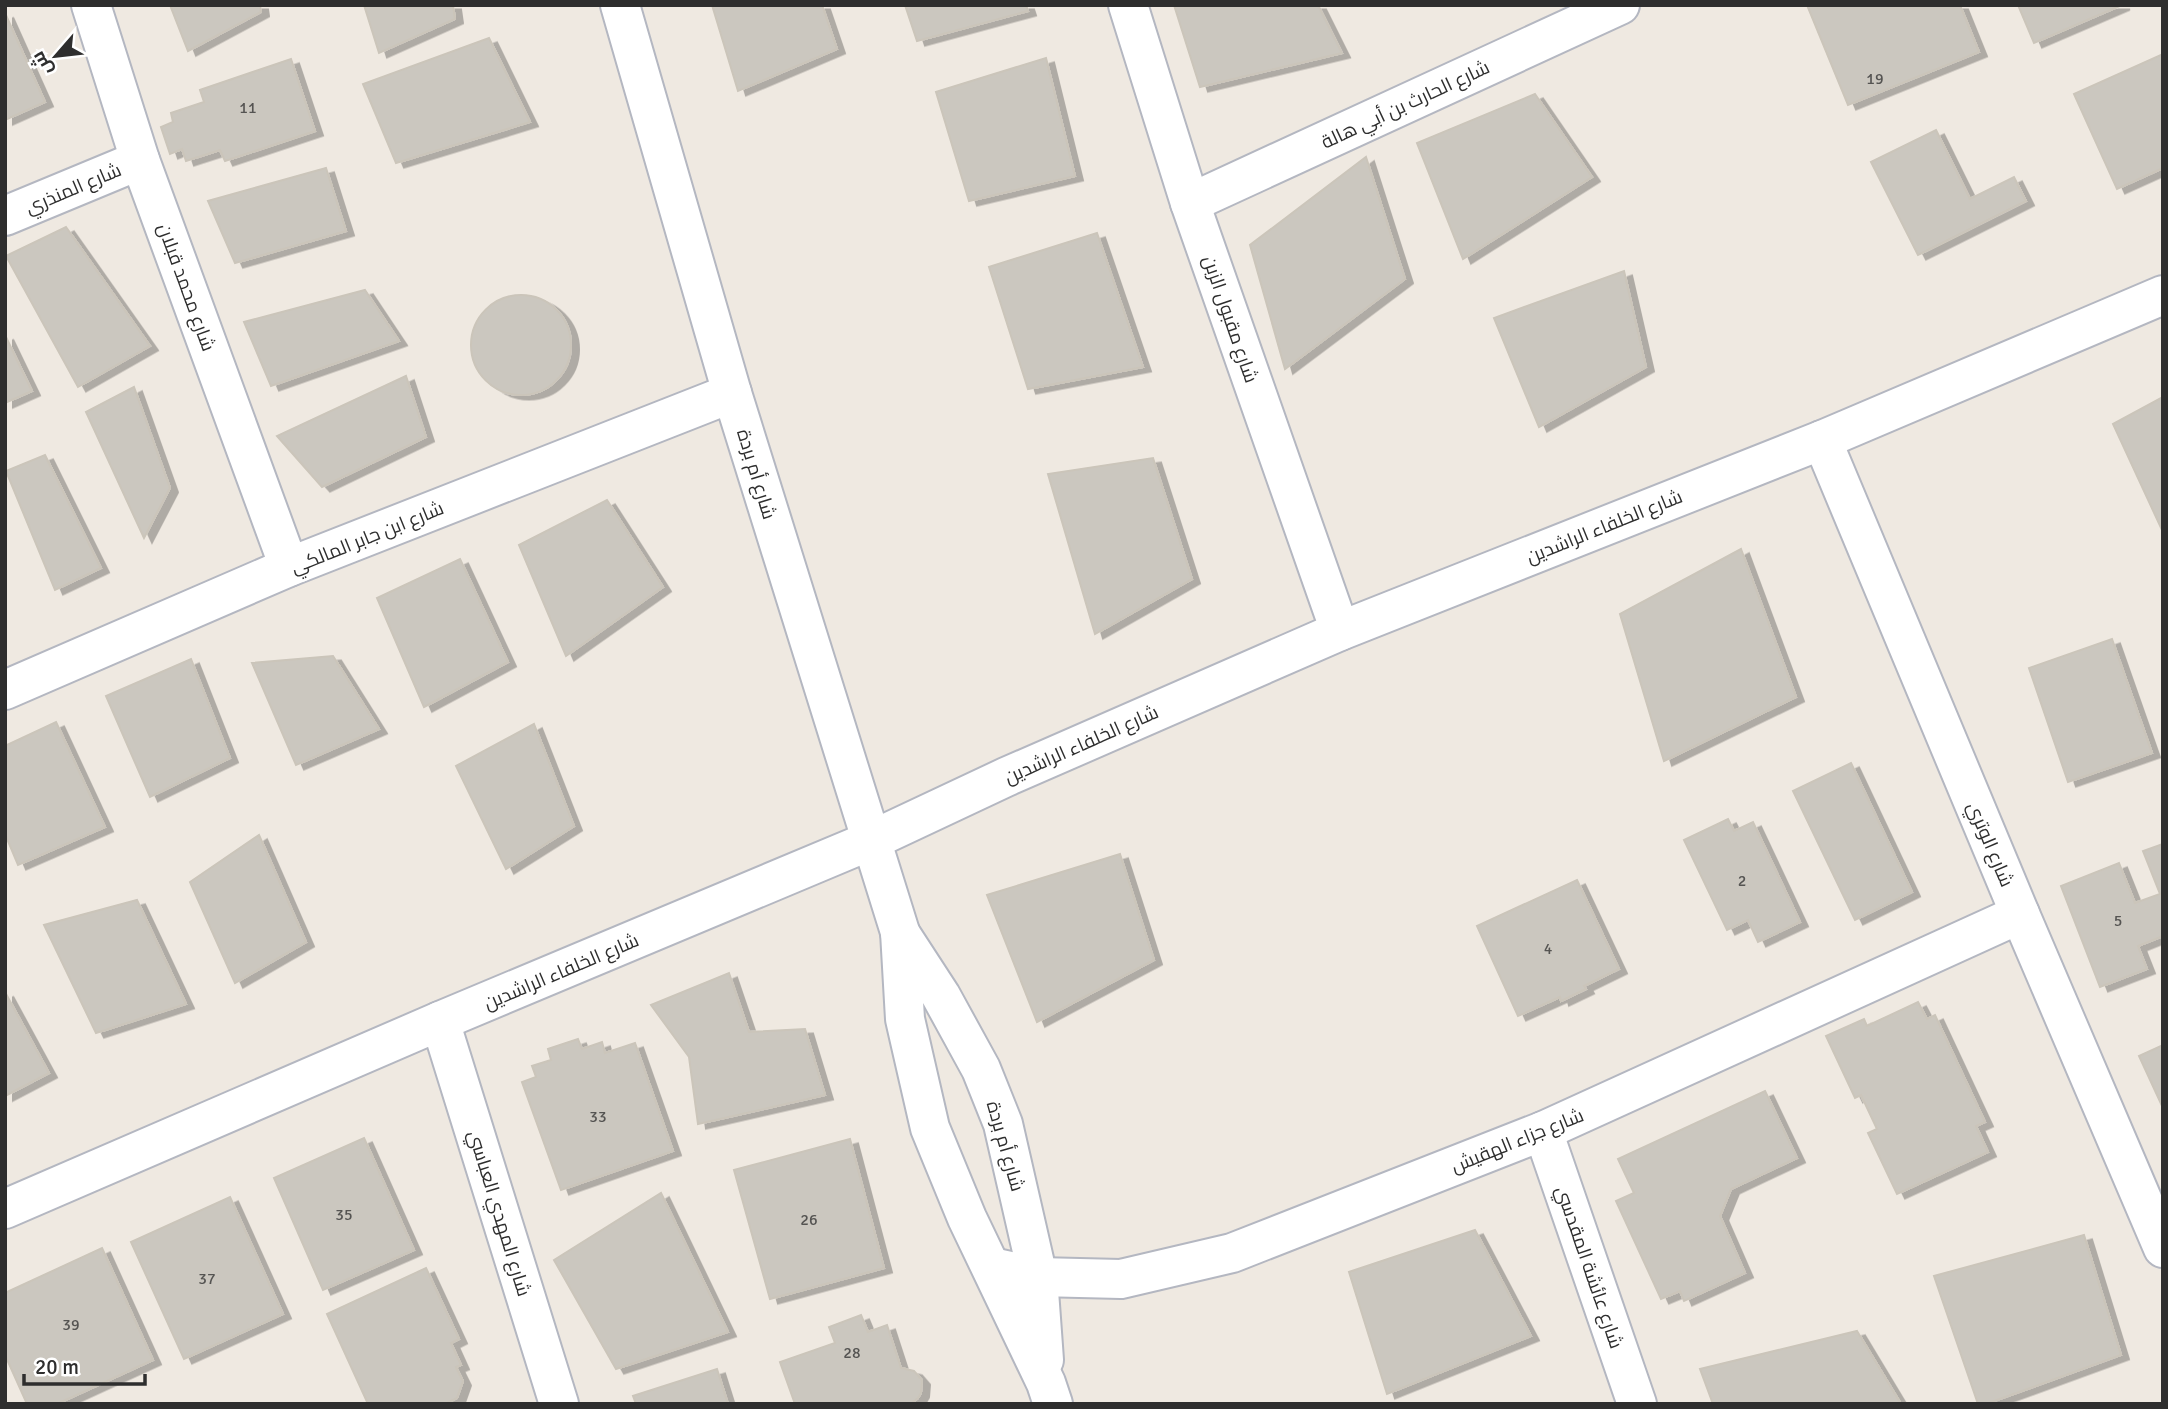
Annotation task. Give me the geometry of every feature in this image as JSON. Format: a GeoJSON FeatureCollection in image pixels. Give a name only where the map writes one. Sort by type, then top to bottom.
{"type":"FeatureCollection","features":[{"type":"Feature","properties":{"kind":"street","name":"شارع محمد قبلان"},"geometry":{"type":"LineString","coordinates":[[91,5],[140,160],[289,568]]}},
{"type":"Feature","properties":{"kind":"street","name":"شارع مقبول الزبن"},"geometry":{"type":"LineString","coordinates":[[1128,5],[1190,203],[1340,631]]}},
{"type":"Feature","properties":{"kind":"street","name":"شارع الحارث بن أبي هالة"},"geometry":{"type":"LineString","coordinates":[[1190,203],[1620,5]]}},
{"type":"Feature","properties":{"kind":"street","name":"شارع أم بردة"},"geometry":{"type":"LineString","coordinates":[[620,8],[732,393],[900,932],[905,1019],[930,1128],[967,1218],[1049,1393]]}},
{"type":"Feature","properties":{"kind":"street","name":"شارع المنذري"},"geometry":{"type":"LineString","coordinates":[[5,216],[140,160]]}},
{"type":"Feature","properties":{"kind":"street","name":"شارع الخلفاء الراشدين"},"geometry":{"type":"LineString","coordinates":[[5,1209],[440,1021],[872,840],[1006,776],[1340,631],[1822,440],[2163,295]]}},
{"type":"Feature","properties":{"kind":"street","name":"شارع ابن جابر المالكي"},"geometry":{"type":"LineString","coordinates":[[5,690],[289,568],[732,393]]}},
{"type":"Feature","properties":{"kind":"street","name":"شارع الوتري"},"geometry":{"type":"LineString","coordinates":[[1822,440],[2163,1248]]}},
{"type":"Feature","properties":{"kind":"street","name":"شارع جزاء الهقيش"},"geometry":{"type":"LineString","coordinates":[[992,1268],[1038,1277],[1121,1279],[1232,1254],[1543,1131],[2020,914]]}},
{"type":"Feature","properties":{"kind":"street","name":"شارع أم بردة"},"geometry":{"type":"LineString","coordinates":[[900,932],[941,996],[981,1069],[1003,1124],[1038,1277],[1049,1393]]}},
{"type":"Feature","properties":{"kind":"street","name":"شارع المهدي العباسي"},"geometry":{"type":"LineString","coordinates":[[440,1021],[559,1404]]}},
{"type":"Feature","properties":{"kind":"street","name":"شارع عائشة المقدسي"},"geometry":{"type":"LineString","coordinates":[[1543,1131],[1637,1404]]}},
{"type":"Feature","properties":{"kind":"building"},"geometry":{"type":"Polygon","coordinates":[[[170,5],[260,5],[261,12],[188,51],[170,5]]]}},
{"type":"Feature","properties":{"kind":"building"},"geometry":{"type":"Polygon","coordinates":[[[364,5],[453,5],[455,19],[379,53],[364,5]]]}},
{"type":"Feature","properties":{"kind":"building"},"geometry":{"type":"Polygon","coordinates":[[[712,5],[822,5],[837,49],[738,91],[712,5]]]}},
{"type":"Feature","properties":{"kind":"building"},"geometry":{"type":"Polygon","coordinates":[[[905,5],[1026,5],[1028,11],[917,41],[905,5]]]}},
{"type":"Feature","properties":{"kind":"building"},"geometry":{"type":"Polygon","coordinates":[[[1174,5],[1318,5],[1342,53],[1200,87],[1174,5]]]}},
{"type":"Feature","properties":{"kind":"building"},"geometry":{"type":"Polygon","coordinates":[[[1807,5],[1960,5],[1979,52],[1848,105],[1807,5]]]}},
{"type":"Feature","properties":{"kind":"building"},"geometry":{"type":"Polygon","coordinates":[[[2018,5],[2122,5],[2034,43],[2018,5]]]}},
{"type":"Feature","properties":{"kind":"building"},"geometry":{"type":"Polygon","coordinates":[[[5,13],[45,102],[5,120],[5,13]]]}},
{"type":"Feature","properties":{"kind":"building"},"geometry":{"type":"Polygon","coordinates":[[[489,38],[530,122],[396,163],[363,84],[489,38]]]}},
{"type":"Feature","properties":{"kind":"building"},"geometry":{"type":"Polygon","coordinates":[[[2163,54],[2163,168],[2117,189],[2074,94],[2163,54]]]}},
{"type":"Feature","properties":{"kind":"building"},"geometry":{"type":"Polygon","coordinates":[[[1046,58],[1075,176],[969,201],[936,92],[1046,58]]]}},
{"type":"Feature","properties":{"kind":"building"},"geometry":{"type":"Polygon","coordinates":[[[291,59],[315,131],[225,161],[220,150],[186,161],[182,149],[170,154],[161,127],[173,122],[171,113],[204,102],[200,90],[291,59]]]}},
{"type":"Feature","properties":{"kind":"building"},"geometry":{"type":"Polygon","coordinates":[[[1535,94],[1592,177],[1463,259],[1417,143],[1535,94]]]}},
{"type":"Feature","properties":{"kind":"building"},"geometry":{"type":"Polygon","coordinates":[[[1936,130],[1970,199],[2014,177],[2026,201],[1918,255],[1871,162],[1936,130]]]}},
{"type":"Feature","properties":{"kind":"building"},"geometry":{"type":"Polygon","coordinates":[[[1366,157],[1405,279],[1285,369],[1250,245],[1366,157]]]}},
{"type":"Feature","properties":{"kind":"building"},"geometry":{"type":"Polygon","coordinates":[[[326,168],[346,231],[235,263],[208,201],[326,168]]]}},
{"type":"Feature","properties":{"kind":"building"},"geometry":{"type":"Polygon","coordinates":[[[66,227],[150,346],[78,387],[6,256],[66,227]]]}},
{"type":"Feature","properties":{"kind":"building"},"geometry":{"type":"Polygon","coordinates":[[[1097,233],[1143,367],[1028,389],[989,267],[1097,233]]]}},
{"type":"Feature","properties":{"kind":"building"},"geometry":{"type":"Polygon","coordinates":[[[1624,271],[1646,367],[1539,427],[1494,318],[1624,271]]]}},
{"type":"Feature","properties":{"kind":"building"},"geometry":{"type":"Polygon","coordinates":[[[365,290],[399,341],[271,386],[244,322],[365,290]]]}},
{"type":"Feature","properties":{"kind":"building"},"geometry":{"type":"Polygon","coordinates":[[[521,295],[540,299],[556,310],[567,326],[571,345],[567,364],[556,380],[540,391],[521,395],[502,391],[486,380],[475,364],[471,345],[475,326],[486,310],[502,299],[521,295]]]}},
{"type":"Feature","properties":{"kind":"building"},"geometry":{"type":"Polygon","coordinates":[[[5,335],[32,391],[5,403],[5,335]]]}},
{"type":"Feature","properties":{"kind":"building"},"geometry":{"type":"Polygon","coordinates":[[[406,376],[426,437],[322,487],[277,436],[406,376]]]}},
{"type":"Feature","properties":{"kind":"building"},"geometry":{"type":"Polygon","coordinates":[[[134,387],[170,488],[144,538],[86,412],[134,387]]]}},
{"type":"Feature","properties":{"kind":"building"},"geometry":{"type":"Polygon","coordinates":[[[2163,397],[2163,529],[2162,530],[2113,424],[2163,397]]]}},
{"type":"Feature","properties":{"kind":"building"},"geometry":{"type":"Polygon","coordinates":[[[45,455],[101,568],[55,590],[6,471],[45,455]]]}},
{"type":"Feature","properties":{"kind":"building"},"geometry":{"type":"Polygon","coordinates":[[[1153,458],[1192,579],[1095,634],[1048,474],[1153,458]]]}},
{"type":"Feature","properties":{"kind":"building"},"geometry":{"type":"Polygon","coordinates":[[[607,500],[663,587],[566,656],[519,545],[607,500]]]}},
{"type":"Feature","properties":{"kind":"building"},"geometry":{"type":"Polygon","coordinates":[[[1741,549],[1796,697],[1664,761],[1620,614],[1741,549]]]}},
{"type":"Feature","properties":{"kind":"building"},"geometry":{"type":"Polygon","coordinates":[[[460,559],[508,662],[424,707],[377,598],[460,559]]]}},
{"type":"Feature","properties":{"kind":"building"},"geometry":{"type":"Polygon","coordinates":[[[2112,639],[2152,753],[2068,782],[2029,668],[2112,639]]]}},
{"type":"Feature","properties":{"kind":"building"},"geometry":{"type":"Polygon","coordinates":[[[333,656],[379,729],[296,765],[252,663],[333,656]]]}},
{"type":"Feature","properties":{"kind":"building"},"geometry":{"type":"Polygon","coordinates":[[[191,659],[230,758],[150,797],[106,696],[191,659]]]}},
{"type":"Feature","properties":{"kind":"building"},"geometry":{"type":"Polygon","coordinates":[[[56,722],[105,827],[18,865],[5,834],[5,746],[56,722]]]}},
{"type":"Feature","properties":{"kind":"building"},"geometry":{"type":"Polygon","coordinates":[[[534,724],[574,826],[506,869],[456,766],[534,724]]]}},
{"type":"Feature","properties":{"kind":"building"},"geometry":{"type":"Polygon","coordinates":[[[1851,763],[1912,892],[1855,920],[1793,791],[1851,763]]]}},
{"type":"Feature","properties":{"kind":"building"},"geometry":{"type":"Polygon","coordinates":[[[1728,819],[1734,831],[1753,822],[1800,922],[1758,942],[1748,920],[1727,930],[1684,840],[1728,819]]]}},
{"type":"Feature","properties":{"kind":"building"},"geometry":{"type":"Polygon","coordinates":[[[259,835],[306,942],[235,983],[190,882],[259,835]]]}},
{"type":"Feature","properties":{"kind":"building"},"geometry":{"type":"Polygon","coordinates":[[[2163,844],[2163,936],[2138,946],[2147,969],[2100,987],[2061,886],[2119,863],[2135,903],[2160,894],[2143,851],[2163,844]]]}},
{"type":"Feature","properties":{"kind":"building"},"geometry":{"type":"Polygon","coordinates":[[[1120,854],[1154,960],[1037,1022],[987,895],[1120,854]]]}},
{"type":"Feature","properties":{"kind":"building"},"geometry":{"type":"Polygon","coordinates":[[[1577,880],[1619,969],[1561,1001],[1560,997],[1518,1016],[1477,926],[1577,880]]]}},
{"type":"Feature","properties":{"kind":"building"},"geometry":{"type":"Polygon","coordinates":[[[137,900],[186,1004],[96,1033],[44,925],[137,900]]]}},
{"type":"Feature","properties":{"kind":"building"},"geometry":{"type":"Polygon","coordinates":[[[729,973],[749,1032],[805,1029],[825,1095],[698,1124],[689,1057],[651,1005],[729,973]]]}},
{"type":"Feature","properties":{"kind":"building"},"geometry":{"type":"Polygon","coordinates":[[[5,992],[49,1073],[5,1096],[5,992]]]}},
{"type":"Feature","properties":{"kind":"building"},"geometry":{"type":"Polygon","coordinates":[[[1918,1002],[1927,1019],[1935,1015],[1985,1122],[1976,1126],[1988,1152],[1897,1194],[1868,1133],[1877,1129],[1861,1095],[1855,1098],[1826,1036],[1864,1019],[1867,1026],[1918,1002]]]}},
{"type":"Feature","properties":{"kind":"building"},"geometry":{"type":"Polygon","coordinates":[[[578,1039],[582,1049],[602,1042],[605,1053],[635,1043],[673,1151],[561,1190],[522,1082],[536,1077],[532,1066],[551,1060],[548,1049],[578,1039]]]}},
{"type":"Feature","properties":{"kind":"building"},"geometry":{"type":"Polygon","coordinates":[[[2163,1045],[2163,1108],[2139,1056],[2163,1045]]]}},
{"type":"Feature","properties":{"kind":"building"},"geometry":{"type":"Polygon","coordinates":[[[1765,1091],[1797,1158],[1731,1189],[1720,1216],[1745,1273],[1684,1301],[1680,1291],[1661,1299],[1616,1201],[1634,1193],[1618,1159],[1765,1091]]]}},
{"type":"Feature","properties":{"kind":"building"},"geometry":{"type":"Polygon","coordinates":[[[364,1138],[414,1250],[323,1290],[274,1178],[364,1138]]]}},
{"type":"Feature","properties":{"kind":"building"},"geometry":{"type":"Polygon","coordinates":[[[850,1139],[884,1268],[770,1299],[734,1170],[850,1139]]]}},
{"type":"Feature","properties":{"kind":"building"},"geometry":{"type":"Polygon","coordinates":[[[661,1193],[728,1332],[616,1369],[554,1260],[661,1193]]]}},
{"type":"Feature","properties":{"kind":"building"},"geometry":{"type":"Polygon","coordinates":[[[230,1197],[283,1314],[184,1359],[131,1242],[230,1197]]]}},
{"type":"Feature","properties":{"kind":"building"},"geometry":{"type":"Polygon","coordinates":[[[1475,1230],[1531,1336],[1387,1394],[1349,1272],[1475,1230]]]}},
{"type":"Feature","properties":{"kind":"building"},"geometry":{"type":"Polygon","coordinates":[[[2084,1235],[2121,1355],[1986,1404],[1978,1404],[1934,1276],[2084,1235]]]}},
{"type":"Feature","properties":{"kind":"building"},"geometry":{"type":"Polygon","coordinates":[[[102,1248],[153,1360],[57,1404],[27,1404],[5,1355],[5,1293],[102,1248]]]}},
{"type":"Feature","properties":{"kind":"building"},"geometry":{"type":"Polygon","coordinates":[[[426,1268],[459,1339],[451,1343],[461,1365],[456,1367],[463,1381],[457,1398],[445,1404],[368,1404],[327,1314],[426,1268]]]}},
{"type":"Feature","properties":{"kind":"building"},"geometry":{"type":"Polygon","coordinates":[[[861,1315],[868,1332],[887,1325],[901,1368],[914,1371],[922,1380],[921,1393],[914,1404],[795,1404],[780,1362],[835,1343],[829,1327],[861,1315]]]}},
{"type":"Feature","properties":{"kind":"building"},"geometry":{"type":"Polygon","coordinates":[[[1857,1331],[1901,1404],[1713,1404],[1700,1369],[1857,1331]]]}},
{"type":"Feature","properties":{"kind":"building"},"geometry":{"type":"Polygon","coordinates":[[[717,1369],[728,1404],[636,1404],[633,1396],[717,1369]]]}}]}
